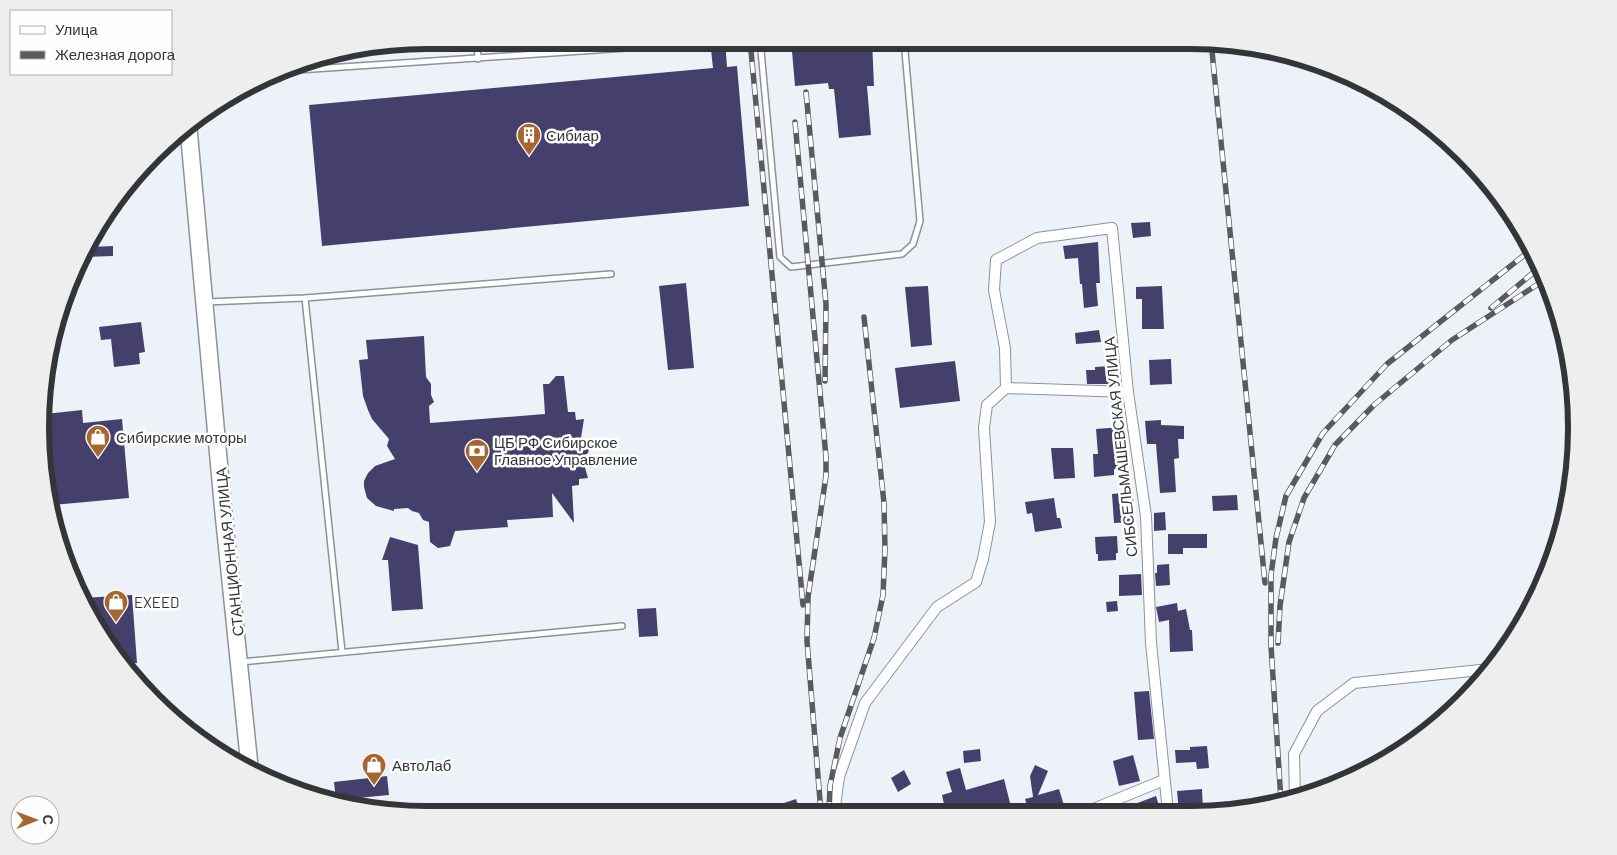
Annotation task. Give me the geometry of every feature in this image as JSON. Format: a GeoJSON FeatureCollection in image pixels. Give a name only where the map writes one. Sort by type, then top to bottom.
{"type":"FeatureCollection","features":[{"type":"Feature","properties":{"kind":"main road","name":"СТАНЦИОННАЯ УЛИЦА"},"geometry":{"type":"LineString","coordinates":[[189,134],[223,508],[249,762]]}},
{"type":"Feature","properties":{"kind":"street","name":"СИБСЕЛЬМАШЕВСКАЯ УЛИЦА"},"geometry":{"type":"LineString","coordinates":[[1006,388],[1005,348],[994,290],[996,260],[1037,238],[1112,228],[1128,392],[1146,516],[1151,643],[1167,806]]}},
{"type":"Feature","properties":{"kind":"street"},"geometry":{"type":"LineString","coordinates":[[835,806],[839,777],[865,703],[937,607],[976,582],[983,559],[990,522],[984,428],[987,405],[1006,388],[1128,392]]}},
{"type":"Feature","properties":{"kind":"street"},"geometry":{"type":"LineString","coordinates":[[1296,791],[1294,754],[1317,711],[1354,683],[1481,669]]}},
{"type":"Feature","properties":{"kind":"street"},"geometry":{"type":"LineString","coordinates":[[1101,806],[1164,780]]}},
{"type":"Feature","properties":{"kind":"lane"},"geometry":{"type":"LineString","coordinates":[[477,49],[478,59]]}},
{"type":"Feature","properties":{"kind":"lane"},"geometry":{"type":"LineString","coordinates":[[304,70],[622,49]]}},
{"type":"Feature","properties":{"kind":"lane"},"geometry":{"type":"LineString","coordinates":[[761,49],[780,257],[791,267],[902,254],[913,244],[920,221],[905,49]]}},
{"type":"Feature","properties":{"kind":"lane"},"geometry":{"type":"LineString","coordinates":[[205,302],[305,298],[611,274]]}},
{"type":"Feature","properties":{"kind":"lane"},"geometry":{"type":"LineString","coordinates":[[305,298],[342,652]]}},
{"type":"Feature","properties":{"kind":"lane"},"geometry":{"type":"LineString","coordinates":[[240,662],[622,626]]}},
{"type":"Feature","properties":{"kind":"building","name":"Сибиар"},"geometry":{"type":"Polygon","coordinates":[[[711,49],[726,49],[727,67],[737,66],[749,206],[322,246],[309,105],[713,68],[711,49]]]}},
{"type":"Feature","properties":{"kind":"building"},"geometry":{"type":"Polygon","coordinates":[[[872,49],[874,86],[867,86],[871,135],[839,138],[834,89],[829,89],[828,83],[795,86],[792,51],[872,49]]]}},
{"type":"Feature","properties":{"kind":"building"},"geometry":{"type":"Polygon","coordinates":[[[1150,222],[1151,236],[1133,238],[1131,223],[1150,222]]]}},
{"type":"Feature","properties":{"kind":"building"},"geometry":{"type":"Polygon","coordinates":[[[1098,242],[1100,283],[1096,283],[1098,306],[1084,308],[1078,258],[1065,259],[1063,246],[1098,242]]]}},
{"type":"Feature","properties":{"kind":"building"},"geometry":{"type":"Polygon","coordinates":[[[113,246],[113,256],[90,257],[95,247],[113,246]]]}},
{"type":"Feature","properties":{"kind":"building"},"geometry":{"type":"Polygon","coordinates":[[[686,283],[694,368],[668,370],[659,286],[686,283]]]}},
{"type":"Feature","properties":{"kind":"building"},"geometry":{"type":"Polygon","coordinates":[[[928,286],[932,345],[911,347],[905,287],[928,286]]]}},
{"type":"Feature","properties":{"kind":"building"},"geometry":{"type":"Polygon","coordinates":[[[1162,286],[1164,329],[1142,329],[1142,299],[1136,299],[1136,287],[1162,286]]]}},
{"type":"Feature","properties":{"kind":"building"},"geometry":{"type":"Polygon","coordinates":[[[141,322],[145,352],[139,353],[140,364],[114,367],[111,339],[101,340],[99,327],[141,322]]]}},
{"type":"Feature","properties":{"kind":"building"},"geometry":{"type":"Polygon","coordinates":[[[1099,330],[1101,342],[1076,344],[1075,333],[1099,330]]]}},
{"type":"Feature","properties":{"kind":"building","name":"ЦБ РФ Сибирское Главное Управление"},"geometry":{"type":"Polygon","coordinates":[[[424,336],[426,377],[431,384],[431,395],[434,402],[429,406],[430,423],[545,414],[543,384],[549,384],[556,376],[564,376],[568,412],[575,412],[576,420],[584,419],[581,438],[589,443],[590,446],[588,453],[582,457],[588,478],[579,479],[579,485],[572,486],[574,523],[552,493],[553,517],[507,520],[508,527],[455,531],[450,546],[438,548],[430,542],[429,522],[423,520],[419,513],[408,508],[394,509],[394,511],[376,506],[367,498],[364,481],[368,473],[375,466],[395,459],[387,446],[389,439],[372,419],[363,396],[359,360],[368,359],[366,340],[424,336]]]}},
{"type":"Feature","properties":{"kind":"building"},"geometry":{"type":"Polygon","coordinates":[[[1171,359],[1172,384],[1150,385],[1149,360],[1171,359]]]}},
{"type":"Feature","properties":{"kind":"building"},"geometry":{"type":"Polygon","coordinates":[[[955,361],[960,401],[900,408],[895,368],[955,361]]]}},
{"type":"Feature","properties":{"kind":"building"},"geometry":{"type":"Polygon","coordinates":[[[1111,366],[1112,384],[1087,384],[1086,370],[1095,370],[1095,367],[1111,366]]]}},
{"type":"Feature","properties":{"kind":"building"},"geometry":{"type":"Polygon","coordinates":[[[82,410],[83,423],[122,419],[129,498],[57,505],[52,477],[50,414],[82,410]]]}},
{"type":"Feature","properties":{"kind":"building"},"geometry":{"type":"Polygon","coordinates":[[[1161,420],[1161,425],[1184,426],[1184,439],[1178,439],[1179,458],[1174,459],[1176,492],[1160,493],[1156,444],[1147,444],[1145,421],[1161,420]]]}},
{"type":"Feature","properties":{"kind":"building"},"geometry":{"type":"Polygon","coordinates":[[[1122,427],[1128,468],[1114,469],[1114,475],[1094,477],[1093,454],[1098,454],[1096,429],[1122,427]]]}},
{"type":"Feature","properties":{"kind":"building"},"geometry":{"type":"Polygon","coordinates":[[[1051,448],[1073,448],[1075,478],[1054,479],[1051,448]]]}},
{"type":"Feature","properties":{"kind":"building"},"geometry":{"type":"Polygon","coordinates":[[[1133,492],[1134,522],[1114,523],[1112,494],[1133,492]]]}},
{"type":"Feature","properties":{"kind":"building"},"geometry":{"type":"Polygon","coordinates":[[[1237,495],[1238,510],[1213,511],[1212,496],[1237,495]]]}},
{"type":"Feature","properties":{"kind":"building"},"geometry":{"type":"Polygon","coordinates":[[[1054,498],[1057,518],[1060,518],[1062,528],[1035,532],[1032,513],[1027,514],[1025,502],[1054,498]]]}},
{"type":"Feature","properties":{"kind":"building"},"geometry":{"type":"Polygon","coordinates":[[[1165,512],[1166,530],[1154,531],[1154,513],[1165,512]]]}},
{"type":"Feature","properties":{"kind":"building"},"geometry":{"type":"Polygon","coordinates":[[[1168,534],[1207,534],[1207,548],[1183,548],[1183,554],[1168,554],[1168,534]]]}},
{"type":"Feature","properties":{"kind":"building"},"geometry":{"type":"Polygon","coordinates":[[[1117,536],[1118,553],[1116,553],[1116,560],[1098,561],[1095,537],[1117,536]]]}},
{"type":"Feature","properties":{"kind":"building"},"geometry":{"type":"Polygon","coordinates":[[[390,537],[418,545],[423,609],[392,611],[388,560],[382,560],[390,537]]]}},
{"type":"Feature","properties":{"kind":"building"},"geometry":{"type":"Polygon","coordinates":[[[1169,564],[1170,585],[1156,586],[1155,573],[1157,573],[1157,565],[1169,564]]]}},
{"type":"Feature","properties":{"kind":"building"},"geometry":{"type":"Polygon","coordinates":[[[1141,574],[1142,595],[1119,596],[1119,575],[1141,574]]]}},
{"type":"Feature","properties":{"kind":"building"},"geometry":{"type":"Polygon","coordinates":[[[132,595],[137,663],[132,663],[127,658],[99,617],[89,598],[132,595]]]}},
{"type":"Feature","properties":{"kind":"building"},"geometry":{"type":"Polygon","coordinates":[[[1117,601],[1118,611],[1107,612],[1106,602],[1117,601]]]}},
{"type":"Feature","properties":{"kind":"building"},"geometry":{"type":"Polygon","coordinates":[[[1177,603],[1178,611],[1186,609],[1190,630],[1192,630],[1193,651],[1170,652],[1169,620],[1159,622],[1156,607],[1177,603]]]}},
{"type":"Feature","properties":{"kind":"building"},"geometry":{"type":"Polygon","coordinates":[[[656,608],[658,636],[639,637],[637,609],[656,608]]]}},
{"type":"Feature","properties":{"kind":"building"},"geometry":{"type":"Polygon","coordinates":[[[1149,691],[1154,739],[1138,740],[1134,692],[1149,691]]]}},
{"type":"Feature","properties":{"kind":"building"},"geometry":{"type":"Polygon","coordinates":[[[1207,746],[1209,768],[1197,769],[1196,762],[1176,763],[1175,750],[1190,750],[1190,747],[1207,746]]]}},
{"type":"Feature","properties":{"kind":"building"},"geometry":{"type":"Polygon","coordinates":[[[980,749],[981,761],[964,763],[963,751],[980,749]]]}},
{"type":"Feature","properties":{"kind":"building"},"geometry":{"type":"Polygon","coordinates":[[[1133,755],[1140,781],[1119,786],[1113,761],[1133,755]]]}},
{"type":"Feature","properties":{"kind":"building"},"geometry":{"type":"Polygon","coordinates":[[[1035,765],[1048,771],[1038,795],[1059,789],[1064,806],[1027,806],[1025,799],[1033,797],[1030,776],[1035,765]]]}},
{"type":"Feature","properties":{"kind":"building"},"geometry":{"type":"Polygon","coordinates":[[[960,768],[966,790],[1004,779],[1010,803],[999,806],[944,806],[942,795],[952,792],[946,772],[960,768]]]}},
{"type":"Feature","properties":{"kind":"building"},"geometry":{"type":"Polygon","coordinates":[[[904,770],[911,784],[898,792],[891,778],[904,770]]]}},
{"type":"Feature","properties":{"kind":"building"},"geometry":{"type":"Polygon","coordinates":[[[387,776],[389,795],[352,798],[335,795],[334,782],[387,776]]]}},
{"type":"Feature","properties":{"kind":"building"},"geometry":{"type":"Polygon","coordinates":[[[1202,789],[1203,805],[1178,806],[1177,791],[1202,789]]]}},
{"type":"Feature","properties":{"kind":"building"},"geometry":{"type":"Polygon","coordinates":[[[1156,796],[1159,806],[1129,806],[1156,796]]]}},
{"type":"Feature","properties":{"kind":"building"},"geometry":{"type":"Polygon","coordinates":[[[796,799],[798,806],[785,806],[784,803],[796,799]]]}},
{"type":"Feature","properties":{"kind":"railway"},"geometry":{"type":"LineString","coordinates":[[751,49],[803,605]]}},
{"type":"Feature","properties":{"kind":"railway"},"geometry":{"type":"LineString","coordinates":[[1212,50],[1265,583]]}},
{"type":"Feature","properties":{"kind":"railway"},"geometry":{"type":"LineString","coordinates":[[806,92],[826,304],[825,381]]}},
{"type":"Feature","properties":{"kind":"railway"},"geometry":{"type":"LineString","coordinates":[[795,122],[826,457],[826,476],[808,597],[807,641],[820,806]]}},
{"type":"Feature","properties":{"kind":"railway"},"geometry":{"type":"LineString","coordinates":[[1281,795],[1271,646],[1271,575],[1276,538],[1286,496],[1323,433],[1387,364],[1526,254]]}},
{"type":"Feature","properties":{"kind":"railway"},"geometry":{"type":"LineString","coordinates":[[1491,308],[1534,272]]}},
{"type":"Feature","properties":{"kind":"railway"},"geometry":{"type":"LineString","coordinates":[[1278,643],[1280,606],[1289,542],[1304,498],[1335,445],[1374,405],[1452,340],[1539,283]]}},
{"type":"Feature","properties":{"kind":"railway"},"geometry":{"type":"LineString","coordinates":[[829,806],[830,786],[840,738],[874,638],[883,595],[884,503],[864,317]]}},
{"type":"Feature","properties":{"kind":"place","name":"Сибиар"},"geometry":{"type":"Point","coordinates":[529,156]}},
{"type":"Feature","properties":{"kind":"place","name":"Сибирские моторы"},"geometry":{"type":"Point","coordinates":[98,458]}},
{"type":"Feature","properties":{"kind":"place","name":"ЦБ РФ Сибирское Главное Управление"},"geometry":{"type":"Point","coordinates":[477,472]}},
{"type":"Feature","properties":{"kind":"place","name":"EXEED"},"geometry":{"type":"Point","coordinates":[116,623]}},
{"type":"Feature","properties":{"kind":"place","name":"АвтоЛаб"},"geometry":{"type":"Point","coordinates":[374,786]}}]}
